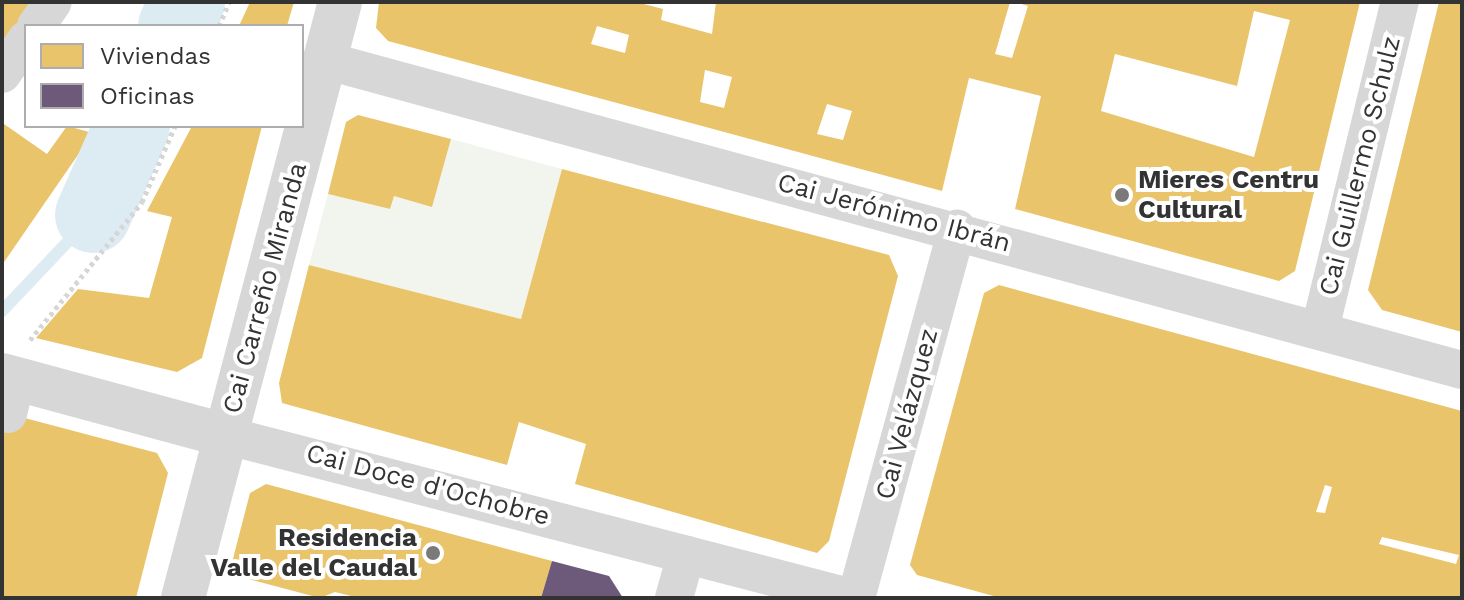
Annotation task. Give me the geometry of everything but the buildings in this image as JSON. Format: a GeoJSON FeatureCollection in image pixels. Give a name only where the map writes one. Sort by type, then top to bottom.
{"type":"FeatureCollection","features":[{"type":"Feature","properties":{"kind":"street"},"geometry":{"type":"LineString","coordinates":[[37,24],[53,2]]}},
{"type":"Feature","properties":{"kind":"street","name":"Cai Carreño Miranda"},"geometry":{"type":"LineString","coordinates":[[304,112],[325,2]]}},
{"type":"Feature","properties":{"kind":"street","name":"Cai Carreño Miranda"},"geometry":{"type":"LineString","coordinates":[[313,75],[340,2]]}},
{"type":"Feature","properties":{"kind":"street","name":"Cai Guillermo Schulz"},"geometry":{"type":"LineString","coordinates":[[1320,329],[1400,2]]}},
{"type":"Feature","properties":{"kind":"street"},"geometry":{"type":"LineString","coordinates":[[2,74],[24,43]]}},
{"type":"Feature","properties":{"kind":"street","name":"Cai Jerónimo Ibrán"},"geometry":{"type":"LineString","coordinates":[[313,75],[957,229],[1462,370]]}},
{"type":"Feature","properties":{"kind":"street","name":"Cai Carreño Miranda"},"geometry":{"type":"LineString","coordinates":[[225,435],[221,404],[292,128]]}},
{"type":"Feature","properties":{"kind":"street","name":"Cai Carreño Miranda"},"geometry":{"type":"LineString","coordinates":[[183,598],[300,128]]}},
{"type":"Feature","properties":{"kind":"street","name":"Cai Velázquez"},"geometry":{"type":"LineString","coordinates":[[855,598],[957,229]]}},
{"type":"Feature","properties":{"kind":"street","name":"Cai Doce d'Ochobre"},"geometry":{"type":"LineString","coordinates":[[9,389],[225,435],[855,598]]}},
{"type":"Feature","properties":{"kind":"street"},"geometry":{"type":"LineString","coordinates":[[674,598],[686,555]]}},
{"type":"Feature","properties":{"kind":"path"},"geometry":{"type":"LineString","coordinates":[[220,24],[229,2]]}},
{"type":"Feature","properties":{"kind":"path"},"geometry":{"type":"LineString","coordinates":[[9,389],[31,335],[142,202],[174,128]]}},
{"type":"Feature","properties":{"kind":"shaded area"},"geometry":{"type":"Polygon","coordinates":[[[451,139],[562,169],[521,319],[309,265],[328,194],[389,209],[394,196],[432,206],[451,139]]]}},
{"type":"Feature","properties":{"kind":"waterway"},"geometry":{"type":"LineString","coordinates":[[177,24],[187,2]]}},
{"type":"Feature","properties":{"kind":"waterway"},"geometry":{"type":"LineString","coordinates":[[93,215],[131,128]]}},
{"type":"Feature","properties":{"kind":"waterway"},"geometry":{"type":"LineString","coordinates":[[2,311],[93,215]]}},
{"type":"Feature","properties":{"kind":"place","name":"Mieres Centru Cultural"},"geometry":{"type":"Point","coordinates":[1122,195]}},
{"type":"Feature","properties":{"kind":"place","name":"Residencia Valle del Caudal"},"geometry":{"type":"Point","coordinates":[433,553]}}]}
